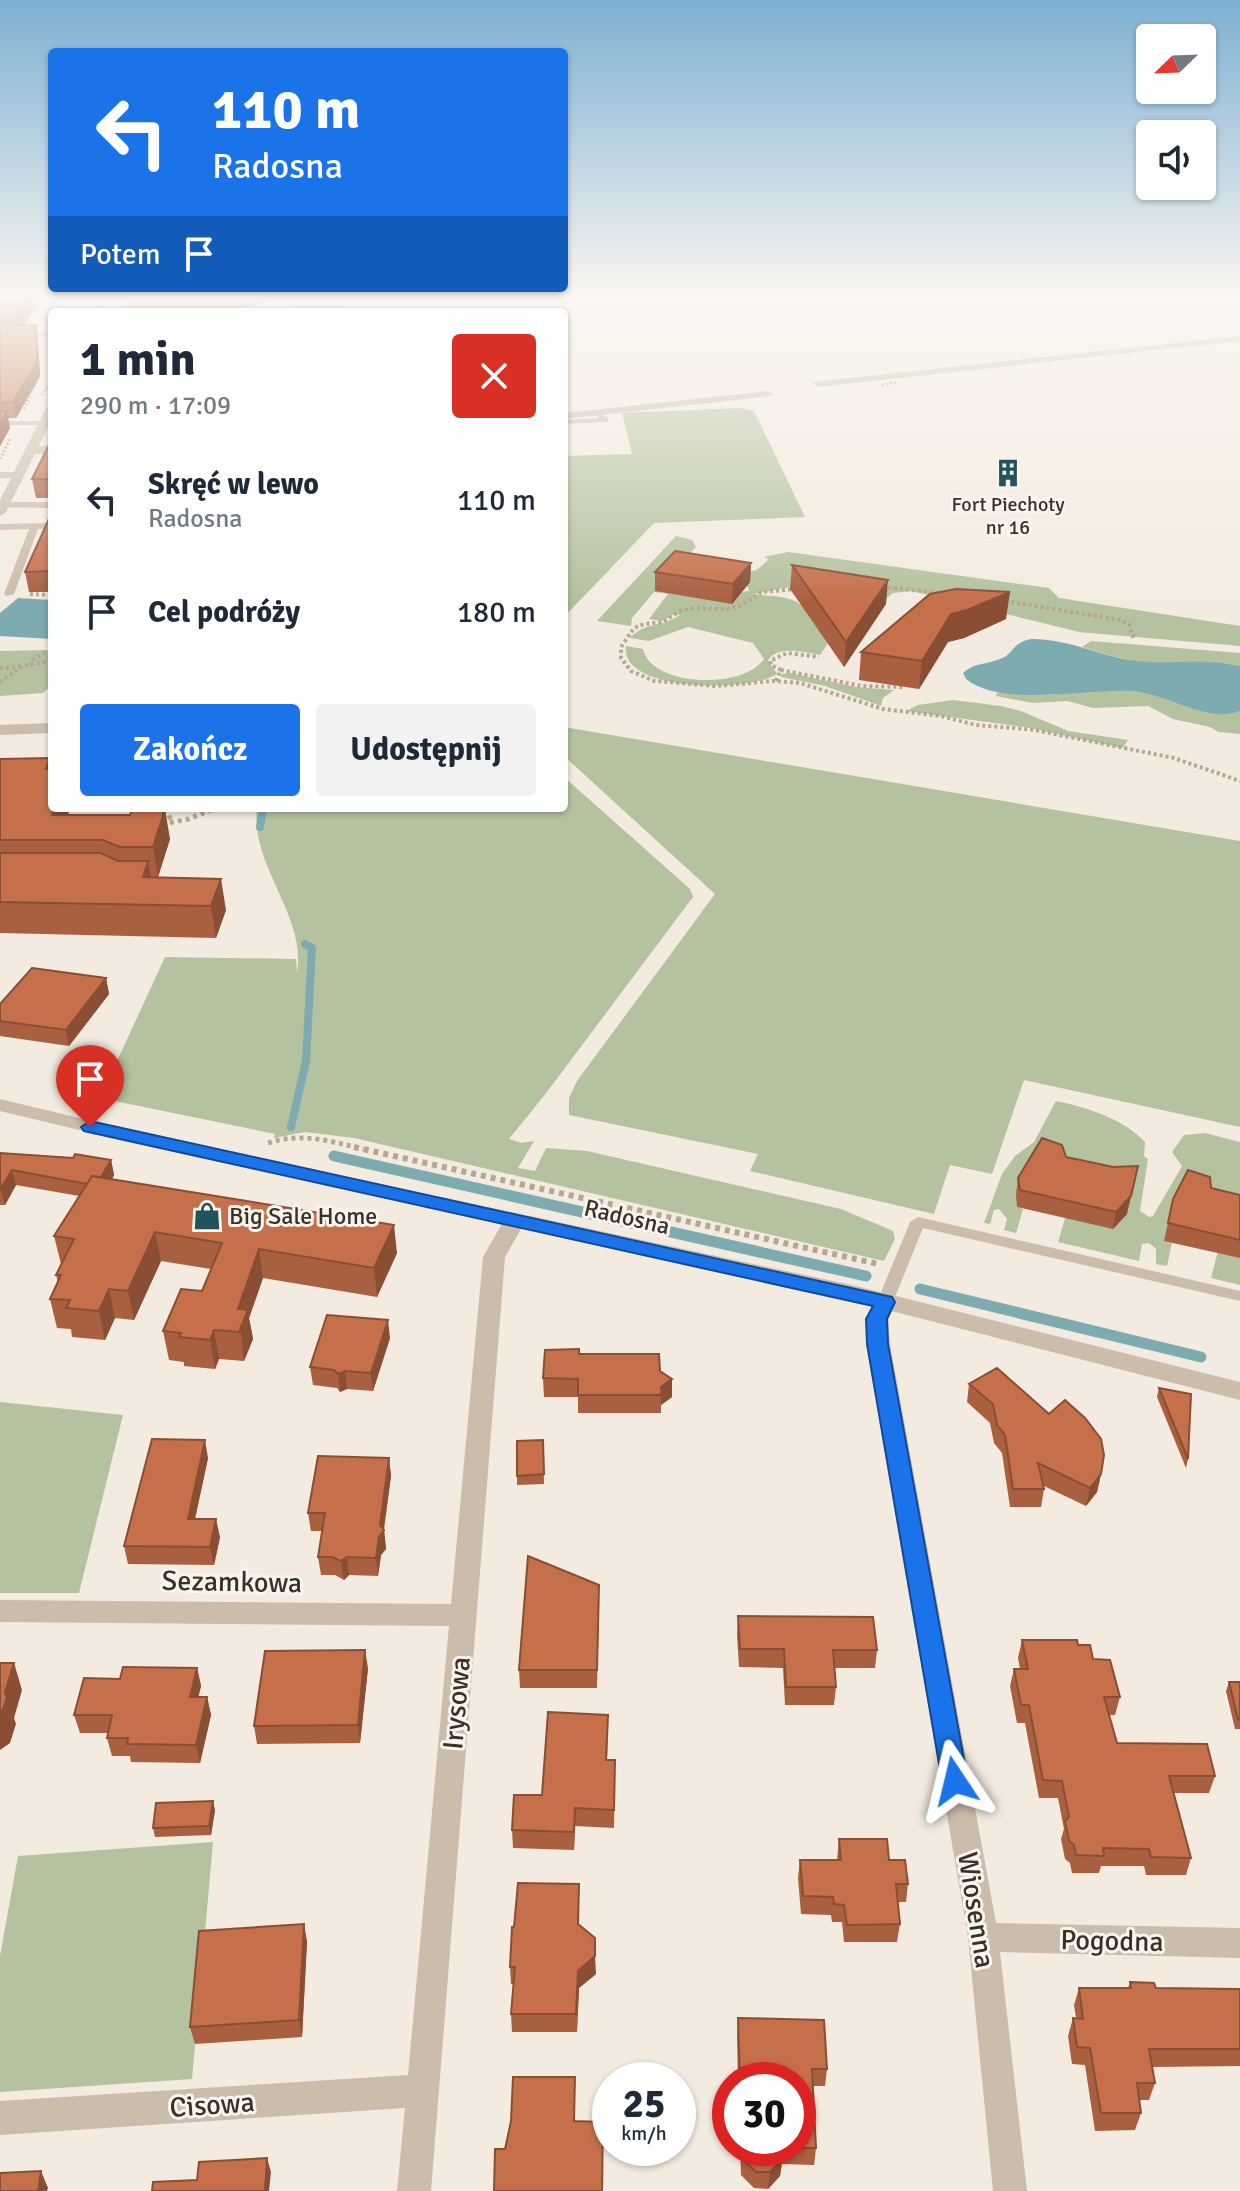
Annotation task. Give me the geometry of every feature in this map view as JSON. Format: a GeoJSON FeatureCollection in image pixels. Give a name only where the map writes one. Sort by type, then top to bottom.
{"type":"FeatureCollection","features":[{"type":"Feature","properties":{"kind":"street"},"geometry":{"type":"LineString","coordinates":[[568,418],[730,398]]}},
{"type":"Feature","properties":{"kind":"street"},"geometry":{"type":"LineString","coordinates":[[2,509],[48,417]]}},
{"type":"Feature","properties":{"kind":"street"},"geometry":{"type":"LineString","coordinates":[[32,450],[48,450]]}},
{"type":"Feature","properties":{"kind":"street"},"geometry":{"type":"LineString","coordinates":[[0,730],[48,728]]}},
{"type":"Feature","properties":{"kind":"street","name":"Radosna"},"geometry":{"type":"LineString","coordinates":[[0,1105],[885,1302],[1240,1391]]}},
{"type":"Feature","properties":{"kind":"street","name":"Irysowa"},"geometry":{"type":"LineString","coordinates":[[414,2191],[494,1257],[515,1220]]}},
{"type":"Feature","properties":{"kind":"street","name":"Wiosenna"},"geometry":{"type":"LineString","coordinates":[[885,1302],[877,1319],[878,1344],[983,1937],[1010,2191]]}},
{"type":"Feature","properties":{"kind":"street","name":"Sezamkowa"},"geometry":{"type":"LineString","coordinates":[[0,1611],[464,1615]]}},
{"type":"Feature","properties":{"kind":"street","name":"Pogodna"},"geometry":{"type":"LineString","coordinates":[[983,1937],[1240,1943]]}},
{"type":"Feature","properties":{"kind":"street","name":"Cisowa"},"geometry":{"type":"LineString","coordinates":[[0,2118],[424,2090]]}},
{"type":"Feature","properties":{"kind":"lane"},"geometry":{"type":"LineString","coordinates":[[0,423],[45,423]]}},
{"type":"Feature","properties":{"kind":"lane"},"geometry":{"type":"LineString","coordinates":[[0,475],[19,475]]}},
{"type":"Feature","properties":{"kind":"lane"},"geometry":{"type":"LineString","coordinates":[[2,509],[48,505]]}},
{"type":"Feature","properties":{"kind":"lane"},"geometry":{"type":"LineString","coordinates":[[0,527],[48,526]]}},
{"type":"Feature","properties":{"kind":"lane"},"geometry":{"type":"LineString","coordinates":[[9,594],[34,527]]}},
{"type":"Feature","properties":{"kind":"lane"},"geometry":{"type":"LineString","coordinates":[[885,1302],[918,1222],[1240,1296]]}},
{"type":"Feature","properties":{"kind":"path"},"geometry":{"type":"LineString","coordinates":[[22,412],[29,398]]}},
{"type":"Feature","properties":{"kind":"path"},"geometry":{"type":"LineString","coordinates":[[872,585],[955,594]]}},
{"type":"Feature","properties":{"kind":"path"},"geometry":{"type":"LineString","coordinates":[[802,588],[761,592],[742,605],[727,609],[694,608],[680,611],[663,622],[634,628],[621,647],[621,658],[631,671],[654,681],[715,686],[776,681],[821,687],[883,709],[941,716],[976,725],[1035,730],[1174,758],[1240,781]]}},
{"type":"Feature","properties":{"kind":"path"},"geometry":{"type":"LineString","coordinates":[[998,600],[1121,620],[1129,624],[1134,640]]}},
{"type":"Feature","properties":{"kind":"path"},"geometry":{"type":"LineString","coordinates":[[32,665],[31,661],[45,652]]}},
{"type":"Feature","properties":{"kind":"path"},"geometry":{"type":"LineString","coordinates":[[819,657],[790,653],[776,656],[770,661],[771,665],[781,670],[862,686],[904,687]]}},
{"type":"Feature","properties":{"kind":"path"},"geometry":{"type":"LineString","coordinates":[[0,668],[48,662]]}},
{"type":"Feature","properties":{"kind":"path"},"geometry":{"type":"LineString","coordinates":[[0,682],[23,666]]}},
{"type":"Feature","properties":{"kind":"path"},"geometry":{"type":"LineString","coordinates":[[776,681],[781,670]]}},
{"type":"Feature","properties":{"kind":"path"},"geometry":{"type":"LineString","coordinates":[[168,812],[172,823]]}},
{"type":"Feature","properties":{"kind":"path"},"geometry":{"type":"LineString","coordinates":[[158,825],[204,812]]}},
{"type":"Feature","properties":{"kind":"path"},"geometry":{"type":"LineString","coordinates":[[268,1143],[289,1136],[316,1138],[899,1269]]}},
{"type":"Feature","properties":{"kind":"green space"},"geometry":{"type":"Polygon","coordinates":[[[741,408],[754,411],[805,517],[654,523],[568,613],[568,456],[632,454],[622,413],[741,408]]]}},
{"type":"Feature","properties":{"kind":"green space"},"geometry":{"type":"Polygon","coordinates":[[[676,536],[692,540],[696,547],[672,571],[739,592],[749,591],[748,587],[738,584],[746,572],[757,570],[769,559],[764,557],[788,552],[1049,588],[1059,598],[1240,626],[1240,646],[1079,632],[912,591],[893,593],[887,598],[796,591],[790,587],[753,594],[798,602],[830,640],[820,655],[779,652],[768,660],[777,674],[741,684],[689,684],[664,680],[643,673],[629,661],[626,646],[643,649],[650,662],[663,671],[700,680],[738,676],[754,669],[764,659],[753,643],[688,627],[649,641],[630,638],[641,629],[680,615],[675,614],[662,621],[649,619],[668,594],[654,592],[632,618],[631,626],[597,621],[676,536]]]}},
{"type":"Feature","properties":{"kind":"green space"},"geometry":{"type":"Polygon","coordinates":[[[1091,641],[1240,653],[1240,666],[1201,662],[1141,662],[1082,647],[1091,641]]]}},
{"type":"Feature","properties":{"kind":"green space"},"geometry":{"type":"Polygon","coordinates":[[[48,650],[48,689],[43,693],[0,696],[0,651],[48,650]]]}},
{"type":"Feature","properties":{"kind":"green space"},"geometry":{"type":"Polygon","coordinates":[[[790,673],[856,687],[894,690],[883,698],[881,706],[825,686],[781,677],[790,673]]]}},
{"type":"Feature","properties":{"kind":"green space"},"geometry":{"type":"Polygon","coordinates":[[[1094,690],[1138,691],[1218,714],[1240,711],[1240,734],[1219,732],[1173,719],[1148,706],[1093,708],[1067,701],[1033,703],[996,696],[998,691],[1049,695],[1094,690]]]}},
{"type":"Feature","properties":{"kind":"green space"},"geometry":{"type":"Polygon","coordinates":[[[953,700],[1001,706],[1068,731],[1128,740],[1123,748],[1030,728],[906,711],[918,705],[953,700]]]}},
{"type":"Feature","properties":{"kind":"green space"},"geometry":{"type":"Polygon","coordinates":[[[568,728],[1240,841],[1240,1127],[1024,1080],[992,1174],[950,1165],[934,1214],[750,1171],[758,1154],[569,1115],[569,1098],[577,1081],[715,894],[568,760],[568,728]]]}},
{"type":"Feature","properties":{"kind":"green space"},"geometry":{"type":"Polygon","coordinates":[[[568,781],[690,889],[693,897],[509,1139],[521,1143],[534,1141],[518,1168],[535,1171],[546,1148],[587,1151],[841,1209],[893,1231],[895,1239],[884,1261],[354,1138],[305,1132],[274,1138],[275,1134],[100,1098],[165,957],[296,959],[297,973],[298,952],[294,931],[269,871],[257,829],[257,812],[568,812],[568,781]]]}},
{"type":"Feature","properties":{"kind":"green space"},"geometry":{"type":"Polygon","coordinates":[[[1056,1101],[1104,1115],[1145,1142],[1144,1156],[1148,1159],[1140,1211],[1149,1217],[1153,1216],[1182,1166],[1172,1152],[1184,1135],[1205,1133],[1240,1142],[1240,1213],[1167,1241],[1172,1243],[1167,1266],[1156,1264],[1156,1249],[1149,1243],[1142,1244],[1139,1261],[1058,1242],[1066,1215],[1018,1207],[1023,1209],[1016,1233],[1004,1230],[1007,1219],[999,1209],[994,1210],[990,1224],[984,1223],[1002,1174],[1015,1156],[1034,1142],[1056,1101]]]}},
{"type":"Feature","properties":{"kind":"green space"},"geometry":{"type":"Polygon","coordinates":[[[1218,1251],[1240,1258],[1240,1285],[1211,1278],[1218,1251]]]}},
{"type":"Feature","properties":{"kind":"green space"},"geometry":{"type":"Polygon","coordinates":[[[0,1402],[123,1415],[79,1593],[0,1593],[0,1402]]]}},
{"type":"Feature","properties":{"kind":"green space"},"geometry":{"type":"Polygon","coordinates":[[[213,1842],[192,2079],[0,2092],[0,1956],[18,1856],[213,1842]]]}},
{"type":"Feature","properties":{"kind":"water"},"geometry":{"type":"Polygon","coordinates":[[[18,598],[48,600],[48,639],[0,636],[0,613],[18,598]]]}},
{"type":"Feature","properties":{"kind":"water"},"geometry":{"type":"Polygon","coordinates":[[[1032,639],[1069,644],[1129,660],[1212,662],[1240,666],[1240,711],[1215,714],[1132,691],[1046,695],[1001,693],[981,688],[966,679],[963,673],[968,669],[1005,657],[1020,643],[1032,639]]]}},
{"type":"Feature","properties":{"kind":"building"},"geometry":{"type":"Polygon","coordinates":[[[0,398],[15,398],[13,402],[0,403],[0,398]]]}},
{"type":"Feature","properties":{"kind":"building"},"geometry":{"type":"Polygon","coordinates":[[[0,411],[7,412],[0,424],[0,411]]]}},
{"type":"Feature","properties":{"kind":"building"},"geometry":{"type":"Polygon","coordinates":[[[48,447],[48,479],[32,479],[48,447]]]}},
{"type":"Feature","properties":{"kind":"building"},"geometry":{"type":"Polygon","coordinates":[[[48,521],[48,571],[25,572],[48,521]]]}},
{"type":"Feature","properties":{"kind":"building"},"geometry":{"type":"Polygon","coordinates":[[[675,551],[751,563],[733,584],[655,572],[675,551]]]}},
{"type":"Feature","properties":{"kind":"building"},"geometry":{"type":"Polygon","coordinates":[[[792,565],[888,580],[846,642],[792,565]]]}},
{"type":"Feature","properties":{"kind":"building"},"geometry":{"type":"Polygon","coordinates":[[[956,589],[1010,592],[951,614],[922,661],[861,652],[930,594],[956,589]]]}},
{"type":"Feature","properties":{"kind":"building"},"geometry":{"type":"Polygon","coordinates":[[[48,758],[48,812],[53,812],[52,815],[164,812],[153,847],[120,847],[103,840],[0,840],[0,759],[48,758]]]}},
{"type":"Feature","properties":{"kind":"building"},"geometry":{"type":"Polygon","coordinates":[[[0,853],[101,853],[118,861],[148,861],[143,877],[221,879],[211,906],[0,902],[0,853]]]}},
{"type":"Feature","properties":{"kind":"building"},"geometry":{"type":"Polygon","coordinates":[[[32,968],[106,978],[66,1030],[0,1021],[0,1004],[32,968]]]}},
{"type":"Feature","properties":{"kind":"building"},"geometry":{"type":"Polygon","coordinates":[[[1042,1138],[1062,1145],[1066,1157],[1113,1167],[1138,1166],[1131,1196],[1116,1212],[1020,1190],[1018,1178],[1042,1138]]]}},
{"type":"Feature","properties":{"kind":"building"},"geometry":{"type":"Polygon","coordinates":[[[0,1153],[73,1158],[75,1154],[111,1160],[101,1177],[92,1176],[87,1184],[12,1170],[0,1190],[0,1153]]]}},
{"type":"Feature","properties":{"kind":"building"},"geometry":{"type":"Polygon","coordinates":[[[1188,1170],[1210,1177],[1211,1188],[1240,1195],[1240,1240],[1168,1223],[1173,1199],[1188,1170]]]}},
{"type":"Feature","properties":{"kind":"building"},"geometry":{"type":"Polygon","coordinates":[[[92,1176],[394,1225],[374,1268],[259,1249],[238,1309],[248,1310],[239,1332],[214,1330],[210,1340],[179,1337],[181,1333],[163,1331],[181,1289],[202,1291],[222,1243],[155,1232],[128,1291],[109,1289],[99,1311],[66,1308],[70,1300],[50,1299],[61,1275],[56,1275],[74,1239],[54,1236],[92,1176]]]}},
{"type":"Feature","properties":{"kind":"building"},"geometry":{"type":"Polygon","coordinates":[[[327,1315],[388,1320],[371,1373],[345,1371],[338,1374],[334,1370],[310,1367],[327,1315]]]}},
{"type":"Feature","properties":{"kind":"building"},"geometry":{"type":"Polygon","coordinates":[[[579,1349],[579,1354],[659,1354],[660,1371],[672,1379],[661,1387],[661,1395],[578,1395],[578,1379],[543,1378],[545,1350],[579,1349]]]}},
{"type":"Feature","properties":{"kind":"building"},"geometry":{"type":"Polygon","coordinates":[[[997,1368],[1049,1414],[1065,1400],[1085,1418],[1101,1439],[1104,1455],[1101,1474],[1090,1488],[1038,1463],[1044,1489],[1013,1489],[1005,1435],[997,1425],[993,1404],[969,1384],[997,1368]]]}},
{"type":"Feature","properties":{"kind":"building"},"geometry":{"type":"Polygon","coordinates":[[[1159,1388],[1191,1394],[1188,1459],[1159,1388]]]}},
{"type":"Feature","properties":{"kind":"building"},"geometry":{"type":"Polygon","coordinates":[[[152,1439],[205,1440],[188,1519],[216,1519],[210,1547],[124,1546],[152,1439]]]}},
{"type":"Feature","properties":{"kind":"building"},"geometry":{"type":"Polygon","coordinates":[[[543,1440],[544,1474],[517,1476],[517,1441],[543,1440]]]}},
{"type":"Feature","properties":{"kind":"building"},"geometry":{"type":"Polygon","coordinates":[[[318,1456],[389,1458],[380,1525],[384,1530],[379,1537],[376,1558],[347,1557],[341,1561],[318,1557],[325,1513],[308,1513],[318,1456]]]}},
{"type":"Feature","properties":{"kind":"building"},"geometry":{"type":"Polygon","coordinates":[[[528,1556],[599,1585],[597,1670],[519,1670],[528,1556]]]}},
{"type":"Feature","properties":{"kind":"building"},"geometry":{"type":"Polygon","coordinates":[[[738,1616],[873,1617],[877,1650],[833,1650],[836,1687],[786,1687],[784,1649],[740,1649],[738,1616]]]}},
{"type":"Feature","properties":{"kind":"building"},"geometry":{"type":"Polygon","coordinates":[[[1022,1640],[1077,1640],[1078,1645],[1090,1645],[1093,1659],[1110,1660],[1120,1697],[1104,1697],[1117,1743],[1207,1744],[1215,1776],[1169,1776],[1191,1858],[1151,1857],[1149,1849],[1103,1848],[1104,1856],[1076,1855],[1065,1821],[1069,1817],[1062,1781],[1043,1780],[1029,1705],[1021,1705],[1014,1669],[1028,1669],[1022,1640]]]}},
{"type":"Feature","properties":{"kind":"building"},"geometry":{"type":"Polygon","coordinates":[[[365,1650],[358,1725],[254,1726],[265,1651],[365,1650]]]}},
{"type":"Feature","properties":{"kind":"building"},"geometry":{"type":"Polygon","coordinates":[[[0,1663],[14,1663],[0,1717],[0,1663]]]}},
{"type":"Feature","properties":{"kind":"building"},"geometry":{"type":"Polygon","coordinates":[[[123,1667],[197,1668],[190,1697],[207,1697],[196,1745],[127,1744],[128,1738],[107,1738],[112,1715],[74,1715],[84,1678],[120,1679],[123,1667]]]}},
{"type":"Feature","properties":{"kind":"building"},"geometry":{"type":"Polygon","coordinates":[[[1229,1682],[1240,1682],[1240,1720],[1238,1719],[1229,1682]]]}},
{"type":"Feature","properties":{"kind":"building"},"geometry":{"type":"Polygon","coordinates":[[[548,1712],[608,1715],[606,1760],[615,1760],[614,1810],[575,1808],[574,1832],[512,1830],[514,1795],[542,1795],[548,1712]]]}},
{"type":"Feature","properties":{"kind":"building"},"geometry":{"type":"Polygon","coordinates":[[[213,1801],[209,1826],[153,1828],[156,1803],[213,1801]]]}},
{"type":"Feature","properties":{"kind":"building"},"geometry":{"type":"Polygon","coordinates":[[[839,1839],[887,1839],[889,1860],[905,1860],[908,1884],[896,1884],[900,1924],[847,1925],[844,1905],[834,1904],[833,1897],[803,1896],[800,1860],[841,1860],[839,1839]]]}},
{"type":"Feature","properties":{"kind":"building"},"geometry":{"type":"Polygon","coordinates":[[[518,1883],[579,1884],[578,1924],[595,1938],[595,1956],[578,1971],[576,2014],[511,2014],[515,1967],[510,1967],[512,1927],[518,1883]]]}},
{"type":"Feature","properties":{"kind":"building"},"geometry":{"type":"Polygon","coordinates":[[[304,1924],[299,2020],[190,2027],[199,1931],[304,1924]]]}},
{"type":"Feature","properties":{"kind":"building"},"geometry":{"type":"Polygon","coordinates":[[[1130,1982],[1154,1983],[1156,1988],[1240,1989],[1240,2049],[1149,2049],[1155,2083],[1137,2083],[1141,2113],[1101,2113],[1090,2048],[1077,2047],[1073,2018],[1083,2019],[1079,1988],[1131,1988],[1130,1982]]]}},
{"type":"Feature","properties":{"kind":"building"},"geometry":{"type":"Polygon","coordinates":[[[738,2018],[824,2020],[827,2069],[816,2069],[816,2062],[739,2062],[738,2018]]]}},
{"type":"Feature","properties":{"kind":"building"},"geometry":{"type":"Polygon","coordinates":[[[513,2077],[575,2077],[574,2121],[592,2122],[592,2166],[602,2166],[602,2191],[494,2191],[495,2149],[505,2149],[511,2121],[513,2077]]]}},
{"type":"Feature","properties":{"kind":"building"},"geometry":{"type":"Polygon","coordinates":[[[267,2158],[265,2191],[152,2191],[153,2182],[197,2180],[199,2162],[267,2158]]]}},
{"type":"Feature","properties":{"kind":"building"},"geometry":{"type":"Polygon","coordinates":[[[750,2166],[776,2166],[770,2172],[756,2172],[750,2166]]]}},
{"type":"Feature","properties":{"kind":"building"},"geometry":{"type":"Polygon","coordinates":[[[41,2171],[38,2191],[0,2191],[0,2173],[41,2171]]]}},
{"type":"Feature","properties":{"kind":"waterway"},"geometry":{"type":"LineString","coordinates":[[260,827],[262,812]]}},
{"type":"Feature","properties":{"kind":"waterway"},"geometry":{"type":"LineString","coordinates":[[291,1127],[306,1061],[312,948],[305,944]]}},
{"type":"Feature","properties":{"kind":"waterway"},"geometry":{"type":"LineString","coordinates":[[334,1156],[866,1276]]}},
{"type":"Feature","properties":{"kind":"waterway"},"geometry":{"type":"LineString","coordinates":[[920,1289],[1201,1357]]}},
{"type":"Feature","properties":{"kind":"place","name":"Fort Piechoty nr 16"},"geometry":{"type":"Point","coordinates":[1008,473]}},
{"type":"Feature","properties":{"kind":"place","name":"Big Sale Home"},"geometry":{"type":"Point","coordinates":[207,1216]}},
{"type":"Feature","properties":{"kind":"route"},"geometry":{"type":"LineString","coordinates":[[90,1127],[885,1302],[877,1319],[878,1344],[955,1781]]}}]}
